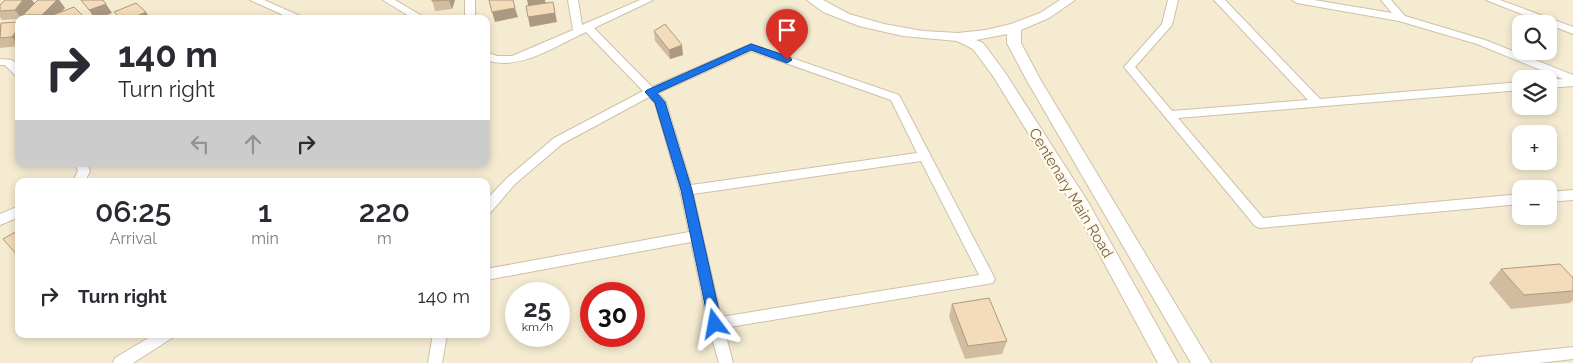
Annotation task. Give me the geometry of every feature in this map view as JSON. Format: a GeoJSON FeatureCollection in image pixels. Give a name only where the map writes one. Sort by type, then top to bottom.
{"type":"FeatureCollection","features":[{"type":"Feature","properties":{"kind":"street"},"geometry":{"type":"LineString","coordinates":[[255,0],[292,15]]}},
{"type":"Feature","properties":{"kind":"street"},"geometry":{"type":"LineString","coordinates":[[388,0],[415,15]]}},
{"type":"Feature","properties":{"kind":"street"},"geometry":{"type":"LineString","coordinates":[[470,0],[470,15]]}},
{"type":"Feature","properties":{"kind":"street"},"geometry":{"type":"LineString","coordinates":[[573,0],[583,29],[660,102],[686,190],[715,324],[726,363]]}},
{"type":"Feature","properties":{"kind":"street"},"geometry":{"type":"LineString","coordinates":[[490,57],[506,60],[520,57],[648,0]]}},
{"type":"Feature","properties":{"kind":"street","name":"Centenary Main Road"},"geometry":{"type":"LineString","coordinates":[[814,0],[854,20],[895,31],[958,38],[978,46],[999,74],[1082,206],[1168,363]]}},
{"type":"Feature","properties":{"kind":"street","name":"Centenary Main Road"},"geometry":{"type":"LineString","coordinates":[[958,38],[1014,28],[1056,10],[1068,0]]}},
{"type":"Feature","properties":{"kind":"street"},"geometry":{"type":"LineString","coordinates":[[1173,0],[1167,25],[1129,66],[1260,223],[1512,200]]}},
{"type":"Feature","properties":{"kind":"street"},"geometry":{"type":"LineString","coordinates":[[1219,0],[1317,103]]}},
{"type":"Feature","properties":{"kind":"street"},"geometry":{"type":"LineString","coordinates":[[1297,0],[1401,18],[1481,42],[1573,80]]}},
{"type":"Feature","properties":{"kind":"street"},"geometry":{"type":"LineString","coordinates":[[1386,0],[1401,18]]}},
{"type":"Feature","properties":{"kind":"street"},"geometry":{"type":"LineString","coordinates":[[1491,0],[1573,31]]}},
{"type":"Feature","properties":{"kind":"street","name":"Centenary Main Road"},"geometry":{"type":"LineString","coordinates":[[1014,28],[1014,43],[1033,80],[1201,363]]}},
{"type":"Feature","properties":{"kind":"street"},"geometry":{"type":"LineString","coordinates":[[490,205],[511,181],[558,141],[650,92],[751,47],[895,98],[988,279],[715,324]]}},
{"type":"Feature","properties":{"kind":"street"},"geometry":{"type":"LineString","coordinates":[[0,62],[8,62],[15,69]]}},
{"type":"Feature","properties":{"kind":"street"},"geometry":{"type":"LineString","coordinates":[[1557,83],[1573,80]]}},
{"type":"Feature","properties":{"kind":"street"},"geometry":{"type":"LineString","coordinates":[[1170,115],[1512,87]]}},
{"type":"Feature","properties":{"kind":"street"},"geometry":{"type":"LineString","coordinates":[[686,190],[924,156]]}},
{"type":"Feature","properties":{"kind":"street"},"geometry":{"type":"LineString","coordinates":[[1557,196],[1573,195]]}},
{"type":"Feature","properties":{"kind":"street"},"geometry":{"type":"LineString","coordinates":[[0,220],[15,213]]}},
{"type":"Feature","properties":{"kind":"street"},"geometry":{"type":"LineString","coordinates":[[490,274],[696,236]]}},
{"type":"Feature","properties":{"kind":"street"},"geometry":{"type":"LineString","coordinates":[[120,363],[161,338]]}},
{"type":"Feature","properties":{"kind":"street"},"geometry":{"type":"LineString","coordinates":[[435,363],[439,338]]}},
{"type":"Feature","properties":{"kind":"street"},"geometry":{"type":"LineString","coordinates":[[1479,363],[1573,352]]}},
{"type":"Feature","properties":{"kind":"shaded area"},"geometry":{"type":"Polygon","coordinates":[[[0,0],[1573,0],[1573,363],[0,363],[0,0]]]}},
{"type":"Feature","properties":{"kind":"building"},"geometry":{"type":"Polygon","coordinates":[[[5,0],[23,0],[15,10],[0,11],[0,5],[5,0]]]}},
{"type":"Feature","properties":{"kind":"building"},"geometry":{"type":"Polygon","coordinates":[[[38,0],[57,0],[42,15],[23,15],[38,0]]]}},
{"type":"Feature","properties":{"kind":"building"},"geometry":{"type":"Polygon","coordinates":[[[81,0],[103,0],[106,4],[89,10],[81,0]]]}},
{"type":"Feature","properties":{"kind":"building"},"geometry":{"type":"Polygon","coordinates":[[[489,0],[513,0],[515,8],[492,12],[489,0]]]}},
{"type":"Feature","properties":{"kind":"building"},"geometry":{"type":"Polygon","coordinates":[[[553,2],[555,13],[528,17],[526,6],[553,2]]]}},
{"type":"Feature","properties":{"kind":"building"},"geometry":{"type":"Polygon","coordinates":[[[136,3],[146,12],[139,15],[117,15],[114,12],[136,3]]]}},
{"type":"Feature","properties":{"kind":"building"},"geometry":{"type":"Polygon","coordinates":[[[74,7],[82,15],[53,15],[74,7]]]}},
{"type":"Feature","properties":{"kind":"building"},"geometry":{"type":"Polygon","coordinates":[[[15,22],[15,33],[12,37],[0,38],[1,23],[15,22]]]}},
{"type":"Feature","properties":{"kind":"building"},"geometry":{"type":"Polygon","coordinates":[[[665,24],[682,45],[669,50],[654,31],[665,24]]]}},
{"type":"Feature","properties":{"kind":"building"},"geometry":{"type":"Polygon","coordinates":[[[15,232],[15,253],[3,239],[15,232]]]}},
{"type":"Feature","properties":{"kind":"building"},"geometry":{"type":"Polygon","coordinates":[[[1560,264],[1573,278],[1573,291],[1524,295],[1501,269],[1560,264]]]}},
{"type":"Feature","properties":{"kind":"building"},"geometry":{"type":"Polygon","coordinates":[[[989,298],[1007,341],[968,346],[952,304],[989,298]]]}},
{"type":"Feature","properties":{"kind":"route"},"geometry":{"type":"LineString","coordinates":[[715,324],[686,190],[660,102],[650,92],[751,47],[787,60]]}}]}
